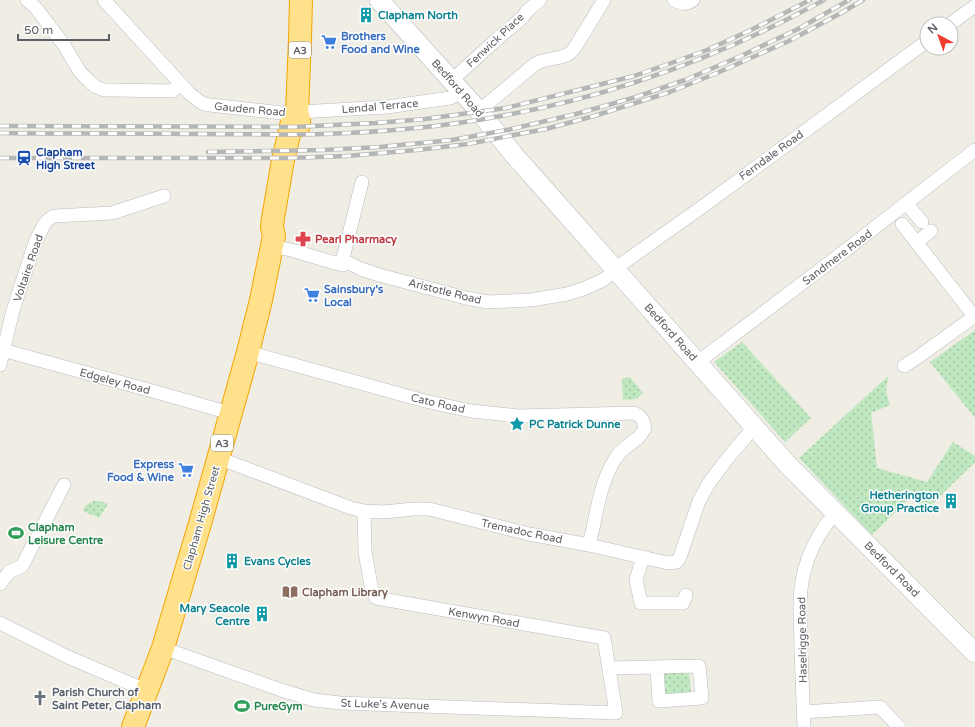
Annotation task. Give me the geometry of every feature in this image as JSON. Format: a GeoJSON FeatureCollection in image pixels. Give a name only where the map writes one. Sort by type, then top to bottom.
{"type":"FeatureCollection","features":[{"type":"Feature","properties":{"kind":"highway","name":"Clapham High Street"},"geometry":{"type":"LineString","coordinates":[[133,727],[163,648],[248,352],[260,300],[273,241],[272,222],[281,171],[292,122],[297,112],[300,0]]}},
{"type":"Feature","properties":{"kind":"main road","name":"Bedford Road"},"geometry":{"type":"LineString","coordinates":[[379,0],[616,270],[710,352],[755,428],[835,513],[975,653]]}},
{"type":"Feature","properties":{"kind":"street"},"geometry":{"type":"LineString","coordinates":[[27,0],[36,8],[64,45],[80,72],[96,87],[104,90],[172,90],[181,84]]}},
{"type":"Feature","properties":{"kind":"street","name":"Gauden Road"},"geometry":{"type":"LineString","coordinates":[[104,0],[193,97],[204,104],[282,113],[297,112]]}},
{"type":"Feature","properties":{"kind":"street","name":"Fenwick Place"},"geometry":{"type":"LineString","coordinates":[[456,86],[496,40],[540,0]]}},
{"type":"Feature","properties":{"kind":"street"},"geometry":{"type":"LineString","coordinates":[[478,111],[535,64],[569,54],[604,0]]}},
{"type":"Feature","properties":{"kind":"street"},"geometry":{"type":"LineString","coordinates":[[674,0],[681,4],[686,4],[693,0]]}},
{"type":"Feature","properties":{"kind":"street"},"geometry":{"type":"LineString","coordinates":[[959,18],[975,6]]}},
{"type":"Feature","properties":{"kind":"street","name":"Ferndale Road"},"geometry":{"type":"LineString","coordinates":[[616,270],[623,263],[919,47]]}},
{"type":"Feature","properties":{"kind":"street","name":"Lendal Terrace"},"geometry":{"type":"LineString","coordinates":[[297,112],[387,107],[450,98],[456,86]]}},
{"type":"Feature","properties":{"kind":"street","name":"Sandmere Road"},"geometry":{"type":"LineString","coordinates":[[710,352],[757,318],[975,150]]}},
{"type":"Feature","properties":{"kind":"street"},"geometry":{"type":"LineString","coordinates":[[340,264],[344,254],[362,182]]}},
{"type":"Feature","properties":{"kind":"street","name":"Voltaire Road"},"geometry":{"type":"LineString","coordinates":[[0,365],[2,350],[28,262],[36,240],[45,223],[54,216],[112,213],[164,196]]}},
{"type":"Feature","properties":{"kind":"street"},"geometry":{"type":"LineString","coordinates":[[906,203],[922,222]]}},
{"type":"Feature","properties":{"kind":"street"},"geometry":{"type":"LineString","coordinates":[[902,224],[975,316],[904,366]]}},
{"type":"Feature","properties":{"kind":"street"},"geometry":{"type":"LineString","coordinates":[[917,242],[932,232]]}},
{"type":"Feature","properties":{"kind":"street","name":"Aristotle Road"},"geometry":{"type":"LineString","coordinates":[[273,241],[291,250],[340,264],[349,263],[379,275],[466,298],[488,302],[531,300],[567,294],[603,280],[616,270]]}},
{"type":"Feature","properties":{"kind":"street","name":"Edgeley Road"},"geometry":{"type":"LineString","coordinates":[[2,350],[230,413]]}},
{"type":"Feature","properties":{"kind":"street","name":"Cato Road"},"geometry":{"type":"LineString","coordinates":[[248,352],[425,401],[471,411],[519,416],[634,413],[641,416],[645,428],[638,437],[624,448],[612,462],[603,485],[589,545]]}},
{"type":"Feature","properties":{"kind":"street","name":"Tremadoc Road"},"geometry":{"type":"LineString","coordinates":[[218,459],[351,508],[364,511],[384,512],[429,509],[529,534],[589,545],[668,563],[677,562],[680,557],[699,501],[709,483],[748,433],[755,428]]}},
{"type":"Feature","properties":{"kind":"street"},"geometry":{"type":"LineString","coordinates":[[0,584],[9,572],[22,566],[64,485]]}},
{"type":"Feature","properties":{"kind":"street","name":"Kenwyn Road"},"geometry":{"type":"LineString","coordinates":[[364,511],[366,552],[372,591],[376,598],[604,638],[616,713]]}},
{"type":"Feature","properties":{"kind":"street","name":"Haselrigge Road"},"geometry":{"type":"LineString","coordinates":[[804,727],[800,604],[802,582],[806,565],[815,543],[826,524],[835,513]]}},
{"type":"Feature","properties":{"kind":"street"},"geometry":{"type":"LineString","coordinates":[[643,557],[636,580],[641,603],[683,603],[686,595]]}},
{"type":"Feature","properties":{"kind":"street"},"geometry":{"type":"LineString","coordinates":[[0,623],[68,657],[136,686],[147,689]]}},
{"type":"Feature","properties":{"kind":"street","name":"St Luke's Avenue"},"geometry":{"type":"LineString","coordinates":[[163,648],[281,690],[314,700],[340,703],[616,713]]}},
{"type":"Feature","properties":{"kind":"street"},"geometry":{"type":"LineString","coordinates":[[610,668],[657,668]]}},
{"type":"Feature","properties":{"kind":"street"},"geometry":{"type":"LineString","coordinates":[[803,712],[880,707],[899,727]]}},
{"type":"Feature","properties":{"kind":"green space"},"geometry":{"type":"Polygon","coordinates":[[[975,330],[975,418],[930,362],[975,330]]]}},
{"type":"Feature","properties":{"kind":"green space"},"geometry":{"type":"Polygon","coordinates":[[[742,342],[811,418],[785,442],[714,362],[742,342]]]}},
{"type":"Feature","properties":{"kind":"green space"},"geometry":{"type":"Polygon","coordinates":[[[888,376],[886,392],[890,405],[871,413],[877,468],[927,482],[953,442],[975,456],[975,462],[925,511],[911,497],[872,535],[799,458],[888,376]]]}},
{"type":"Feature","properties":{"kind":"green space"},"geometry":{"type":"Polygon","coordinates":[[[630,377],[643,393],[636,399],[623,400],[622,379],[630,377]]]}},
{"type":"Feature","properties":{"kind":"green space"},"geometry":{"type":"Polygon","coordinates":[[[94,501],[108,504],[99,518],[83,511],[87,504],[94,501]]]}},
{"type":"Feature","properties":{"kind":"green space"},"geometry":{"type":"Polygon","coordinates":[[[663,673],[689,673],[691,692],[665,695],[663,673]]]}},
{"type":"Feature","properties":{"kind":"railway"},"geometry":{"type":"LineString","coordinates":[[0,126],[293,127],[425,119],[506,108],[634,76],[677,61],[707,50],[753,29],[810,0]]}},
{"type":"Feature","properties":{"kind":"railway"},"geometry":{"type":"LineString","coordinates":[[0,133],[324,134],[413,128],[479,120],[543,108],[626,85],[667,71],[708,56],[747,39],[824,0]]}},
{"type":"Feature","properties":{"kind":"railway"},"geometry":{"type":"LineString","coordinates":[[208,152],[323,150],[380,147],[452,140],[507,130],[576,114],[636,97],[685,80],[798,29],[849,0]]}},
{"type":"Feature","properties":{"kind":"railway"},"geometry":{"type":"LineString","coordinates":[[0,158],[290,158],[347,156],[468,144],[546,129],[594,116],[670,92],[789,41],[863,0]]}},
{"type":"Feature","properties":{"kind":"place","name":"Clapham North"},"geometry":{"type":"Point","coordinates":[366,15]}},
{"type":"Feature","properties":{"kind":"place","name":"Brothers Food and Wine"},"geometry":{"type":"Point","coordinates":[329,42]}},
{"type":"Feature","properties":{"kind":"place","name":"Clapham High Street"},"geometry":{"type":"Point","coordinates":[24,158]}},
{"type":"Feature","properties":{"kind":"place","name":"Pearl Pharmacy"},"geometry":{"type":"Point","coordinates":[303,239]}},
{"type":"Feature","properties":{"kind":"place","name":"Sainsbury's Local"},"geometry":{"type":"Point","coordinates":[312,295]}},
{"type":"Feature","properties":{"kind":"place","name":"PC Patrick Dunne"},"geometry":{"type":"Point","coordinates":[517,424]}},
{"type":"Feature","properties":{"kind":"place","name":"Express Food & Wine"},"geometry":{"type":"Point","coordinates":[186,470]}},
{"type":"Feature","properties":{"kind":"place","name":"Hetherington Group Practice"},"geometry":{"type":"Point","coordinates":[951,501]}},
{"type":"Feature","properties":{"kind":"place","name":"Clapham Leisure Centre"},"geometry":{"type":"Point","coordinates":[16,533]}},
{"type":"Feature","properties":{"kind":"place","name":"Evans Cycles"},"geometry":{"type":"Point","coordinates":[232,561]}},
{"type":"Feature","properties":{"kind":"place","name":"Clapham Library"},"geometry":{"type":"Point","coordinates":[290,592]}},
{"type":"Feature","properties":{"kind":"place","name":"Mary Seacole Centre"},"geometry":{"type":"Point","coordinates":[262,614]}},
{"type":"Feature","properties":{"kind":"place","name":"Parish Church of Saint Peter, Clapham"},"geometry":{"type":"Point","coordinates":[40,698]}},
{"type":"Feature","properties":{"kind":"place","name":"PureGym"},"geometry":{"type":"Point","coordinates":[242,706]}}]}
